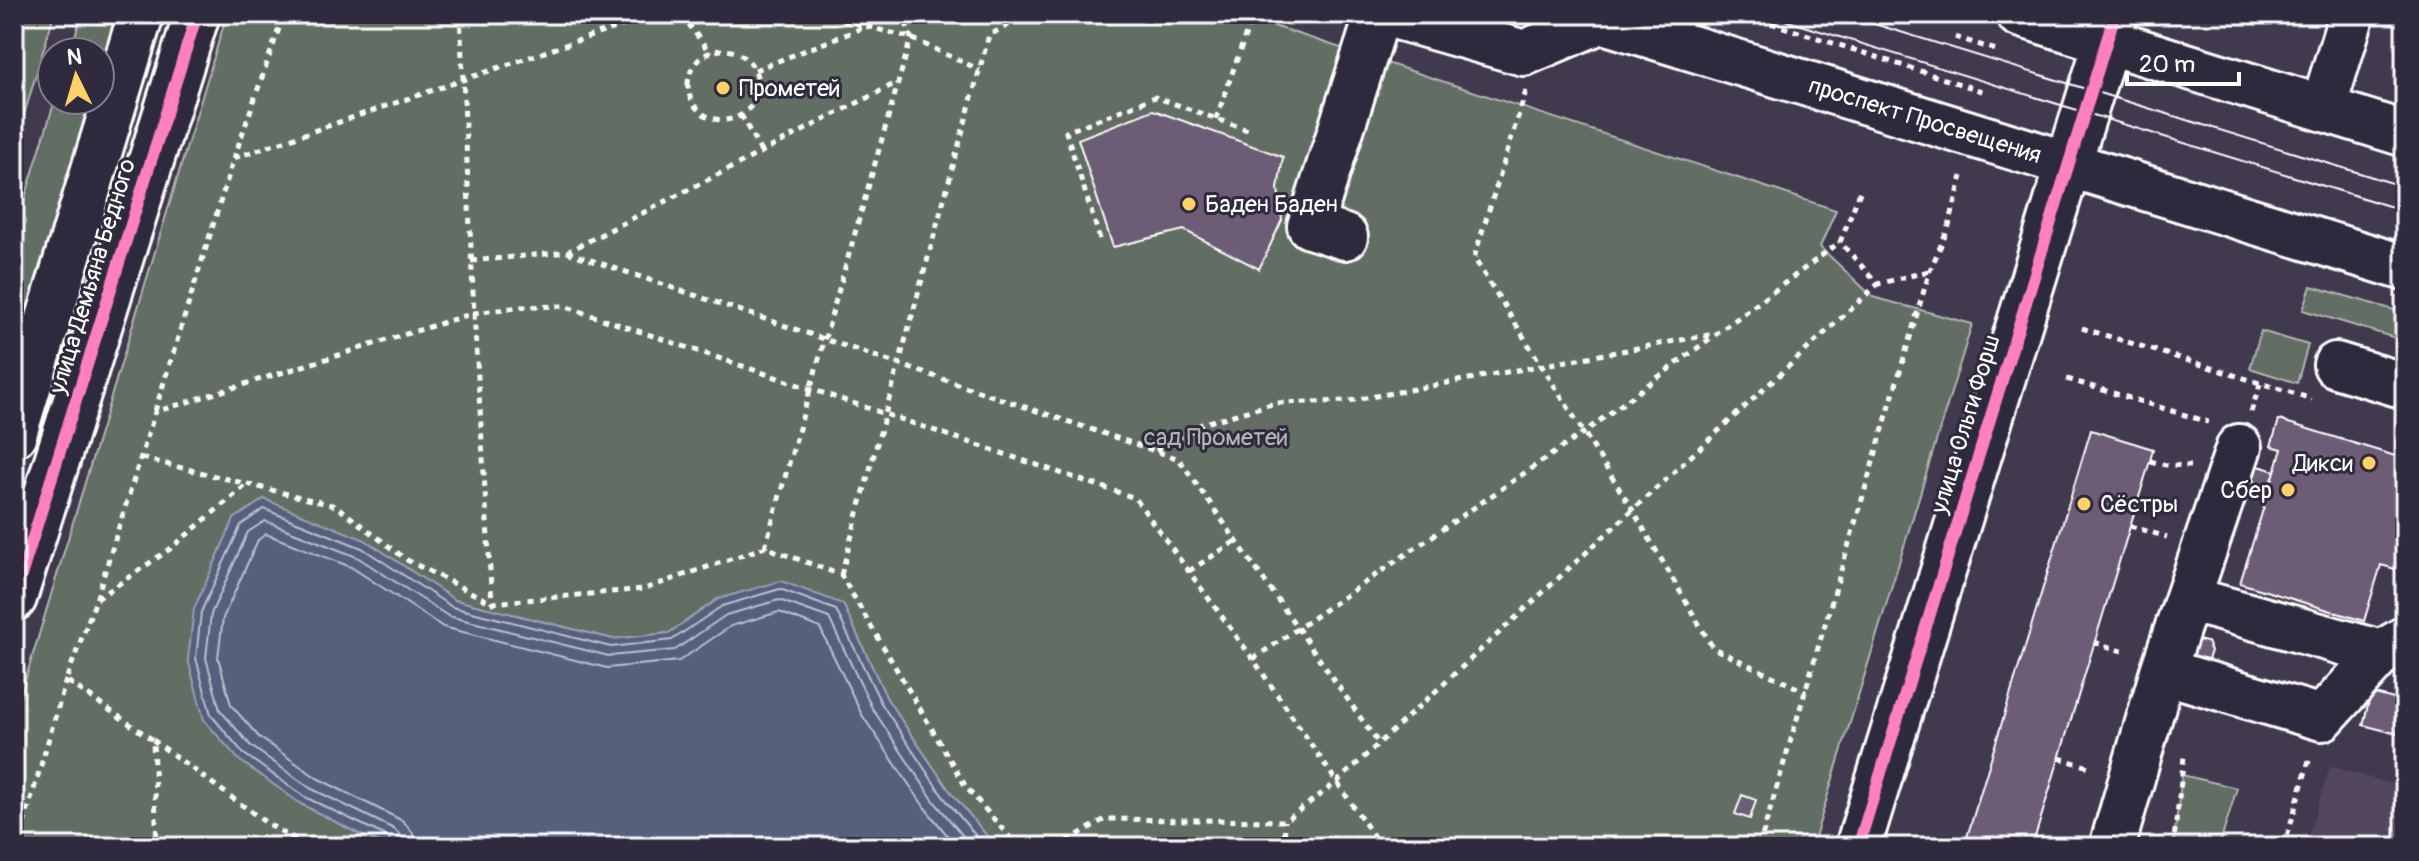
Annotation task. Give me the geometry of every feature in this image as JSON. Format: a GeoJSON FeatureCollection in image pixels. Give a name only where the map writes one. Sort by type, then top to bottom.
{"type":"FeatureCollection","features":[{"type":"Feature","properties":{"kind":"street","name":"улица Демьяна Бедного"},"geometry":{"type":"LineString","coordinates":[[14,434],[24,370],[141,14]]}},
{"type":"Feature","properties":{"kind":"street","name":"улица Демьяна Бедного"},"geometry":{"type":"LineString","coordinates":[[14,598],[197,14]]}},
{"type":"Feature","properties":{"kind":"street"},"geometry":{"type":"LineString","coordinates":[[1345,237],[1310,226],[1378,14]]}},
{"type":"Feature","properties":{"kind":"street"},"geometry":{"type":"LineString","coordinates":[[1387,14],[1524,53],[1591,17]]}},
{"type":"Feature","properties":{"kind":"street"},"geometry":{"type":"LineString","coordinates":[[2323,108],[2352,14]]}},
{"type":"Feature","properties":{"kind":"street","name":"проспект Просвещения"},"geometry":{"type":"LineString","coordinates":[[1591,17],[2405,268]]}},
{"type":"Feature","properties":{"kind":"street"},"geometry":{"type":"LineString","coordinates":[[2010,33],[2111,28],[2323,108],[2405,134]]}},
{"type":"Feature","properties":{"kind":"street","name":"улица Ольги Форш"},"geometry":{"type":"LineString","coordinates":[[1858,847],[2111,28]]}},
{"type":"Feature","properties":{"kind":"street"},"geometry":{"type":"LineString","coordinates":[[24,370],[81,387]]}},
{"type":"Feature","properties":{"kind":"street"},"geometry":{"type":"LineString","coordinates":[[2330,384],[2405,386]]}},
{"type":"Feature","properties":{"kind":"street"},"geometry":{"type":"LineString","coordinates":[[2112,847],[2163,671],[2188,599],[2227,435]]}},
{"type":"Feature","properties":{"kind":"street"},"geometry":{"type":"LineString","coordinates":[[2188,599],[2393,646]]}},
{"type":"Feature","properties":{"kind":"street"},"geometry":{"type":"LineString","coordinates":[[2163,671],[2322,718],[2393,646]]}},
{"type":"Feature","properties":{"kind":"path"},"geometry":{"type":"LineString","coordinates":[[17,847],[66,680],[96,600],[234,158],[284,14]]}},
{"type":"Feature","properties":{"kind":"path"},"geometry":{"type":"LineString","coordinates":[[460,14],[471,261],[492,603]]}},
{"type":"Feature","properties":{"kind":"path"},"geometry":{"type":"LineString","coordinates":[[234,158],[656,14]]}},
{"type":"Feature","properties":{"kind":"path"},"geometry":{"type":"LineString","coordinates":[[681,14],[710,53]]}},
{"type":"Feature","properties":{"kind":"path"},"geometry":{"type":"LineString","coordinates":[[820,14],[911,38],[980,70]]}},
{"type":"Feature","properties":{"kind":"path"},"geometry":{"type":"LineString","coordinates":[[765,547],[911,38],[903,14]]}},
{"type":"Feature","properties":{"kind":"path"},"geometry":{"type":"LineString","coordinates":[[841,575],[989,35],[1031,14]]}},
{"type":"Feature","properties":{"kind":"path"},"geometry":{"type":"LineString","coordinates":[[1216,119],[1253,14]]}},
{"type":"Feature","properties":{"kind":"path"},"geometry":{"type":"LineString","coordinates":[[1771,23],[1988,93]]}},
{"type":"Feature","properties":{"kind":"path"},"geometry":{"type":"LineString","coordinates":[[755,70],[868,26]]}},
{"type":"Feature","properties":{"kind":"path"},"geometry":{"type":"LineString","coordinates":[[1955,37],[2010,33]]}},
{"type":"Feature","properties":{"kind":"path"},"geometry":{"type":"LineString","coordinates":[[731,51],[749,62],[755,70],[758,90],[749,109],[741,115],[719,120],[699,110],[692,101],[689,79],[700,59],[710,53],[731,51]]}},
{"type":"Feature","properties":{"kind":"path"},"geometry":{"type":"LineString","coordinates":[[471,261],[567,252],[897,83]]}},
{"type":"Feature","properties":{"kind":"path"},"geometry":{"type":"LineString","coordinates":[[1528,85],[1474,258],[1632,509],[1713,648],[1806,692]]}},
{"type":"Feature","properties":{"kind":"path"},"geometry":{"type":"LineString","coordinates":[[1100,239],[1066,132],[1155,97],[1248,130]]}},
{"type":"Feature","properties":{"kind":"path"},"geometry":{"type":"LineString","coordinates":[[741,115],[761,152]]}},
{"type":"Feature","properties":{"kind":"path"},"geometry":{"type":"LineString","coordinates":[[1759,847],[1930,270],[1948,229],[1962,176]]}},
{"type":"Feature","properties":{"kind":"path"},"geometry":{"type":"LineString","coordinates":[[1253,659],[1583,433],[1840,242],[1860,192]]}},
{"type":"Feature","properties":{"kind":"path"},"geometry":{"type":"LineString","coordinates":[[1840,242],[1878,284]]}},
{"type":"Feature","properties":{"kind":"path"},"geometry":{"type":"LineString","coordinates":[[567,252],[1179,459],[1379,744]]}},
{"type":"Feature","properties":{"kind":"path"},"geometry":{"type":"LineString","coordinates":[[1057,847],[1105,819],[1285,821],[1337,782],[1379,744],[1878,284],[1930,270]]}},
{"type":"Feature","properties":{"kind":"path"},"geometry":{"type":"LineString","coordinates":[[155,412],[474,313],[564,306],[1135,498],[1253,659],[1381,847]]}},
{"type":"Feature","properties":{"kind":"path"},"geometry":{"type":"LineString","coordinates":[[2082,328],[2330,384]]}},
{"type":"Feature","properties":{"kind":"path"},"geometry":{"type":"LineString","coordinates":[[1155,451],[1202,424],[1275,403],[1349,401],[1716,334]]}},
{"type":"Feature","properties":{"kind":"path"},"geometry":{"type":"LineString","coordinates":[[2067,379],[2227,435]]}},
{"type":"Feature","properties":{"kind":"path"},"geometry":{"type":"LineString","coordinates":[[142,458],[336,506],[407,560],[492,603],[644,589],[765,547],[841,575],[966,787],[1018,847]]}},
{"type":"Feature","properties":{"kind":"path"},"geometry":{"type":"LineString","coordinates":[[96,600],[170,549],[245,485]]}},
{"type":"Feature","properties":{"kind":"path"},"geometry":{"type":"LineString","coordinates":[[1189,571],[1236,541]]}},
{"type":"Feature","properties":{"kind":"path"},"geometry":{"type":"LineString","coordinates":[[66,680],[268,824],[309,847]]}},
{"type":"Feature","properties":{"kind":"path"},"geometry":{"type":"LineString","coordinates":[[2284,847],[2322,718]]}},
{"type":"Feature","properties":{"kind":"path"},"geometry":{"type":"LineString","coordinates":[[153,740],[157,847]]}},
{"type":"Feature","properties":{"kind":"path"},"geometry":{"type":"LineString","coordinates":[[1284,847],[1285,821]]}},
{"type":"Feature","properties":{"kind":"shaded area"},"geometry":{"type":"Polygon","coordinates":[[[2330,766],[2405,788],[2405,847],[2305,847],[2330,766]]]}},
{"type":"Feature","properties":{"kind":"green space"},"geometry":{"type":"Polygon","coordinates":[[[14,14],[54,14],[47,36],[36,36],[36,75],[24,115],[14,113],[14,14]]]}},
{"type":"Feature","properties":{"kind":"green space"},"geometry":{"type":"Polygon","coordinates":[[[82,14],[119,14],[112,36],[75,36],[82,14]]]}},
{"type":"Feature","properties":{"kind":"green space","name":"сад Прометей"},"geometry":{"type":"Polygon","coordinates":[[[227,14],[1237,14],[1836,210],[1820,247],[1873,297],[1972,324],[1812,847],[996,847],[949,790],[887,699],[843,604],[718,599],[669,633],[613,639],[455,600],[365,541],[301,804],[363,836],[394,847],[14,847],[14,717],[227,14]]]}},
{"type":"Feature","properties":{"kind":"green space"},"geometry":{"type":"Polygon","coordinates":[[[50,116],[87,116],[25,319],[14,316],[14,234],[50,116]]]}},
{"type":"Feature","properties":{"kind":"green space"},"geometry":{"type":"Polygon","coordinates":[[[2311,286],[2405,313],[2405,341],[2303,310],[2311,286]]]}},
{"type":"Feature","properties":{"kind":"green space"},"geometry":{"type":"Polygon","coordinates":[[[2261,331],[2308,345],[2297,383],[2250,368],[2261,331]]]}},
{"type":"Feature","properties":{"kind":"green space"},"geometry":{"type":"Polygon","coordinates":[[[2182,775],[2237,788],[2219,847],[2173,847],[2182,775]]]}},
{"type":"Feature","properties":{"kind":"water"},"geometry":{"type":"Polygon","coordinates":[[[264,499],[365,540],[455,600],[613,639],[669,633],[718,599],[781,581],[843,604],[887,699],[949,790],[996,847],[394,847],[363,836],[301,804],[239,760],[204,720],[188,659],[194,609],[234,519],[264,499]]]}},
{"type":"Feature","properties":{"kind":"building","name":"Баден Баден"},"geometry":{"type":"Polygon","coordinates":[[[1153,110],[1283,157],[1278,189],[1282,220],[1259,269],[1184,230],[1113,247],[1078,139],[1153,110]]]}},
{"type":"Feature","properties":{"kind":"building"},"geometry":{"type":"Polygon","coordinates":[[[2279,420],[2405,459],[2405,572],[2381,565],[2364,621],[2240,583],[2282,449],[2271,446],[2279,420]]]}},
{"type":"Feature","properties":{"kind":"building"},"geometry":{"type":"Polygon","coordinates":[[[2091,430],[2153,449],[2150,461],[2032,847],[1964,847],[2091,430]]]}},
{"type":"Feature","properties":{"kind":"building"},"geometry":{"type":"Polygon","coordinates":[[[2249,463],[2275,471],[2270,487],[2244,478],[2249,463]]]}},
{"type":"Feature","properties":{"kind":"building"},"geometry":{"type":"Polygon","coordinates":[[[2198,640],[2207,642],[2211,651],[2208,659],[2200,664],[2191,661],[2190,644],[2198,640]]]}},
{"type":"Feature","properties":{"kind":"building"},"geometry":{"type":"Polygon","coordinates":[[[2371,693],[2405,702],[2398,734],[2363,725],[2371,693]]]}},
{"type":"Feature","properties":{"kind":"building"},"geometry":{"type":"Polygon","coordinates":[[[1742,795],[1756,800],[1750,819],[1735,814],[1742,795]]]}},
{"type":"Feature","properties":{"kind":"tram line"},"geometry":{"type":"LineString","coordinates":[[1765,14],[2405,211]]}},
{"type":"Feature","properties":{"kind":"tram line"},"geometry":{"type":"LineString","coordinates":[[1842,14],[2405,187]]}},
{"type":"Feature","properties":{"kind":"cycle path"},"geometry":{"type":"LineString","coordinates":[[14,598],[197,14]]}},
{"type":"Feature","properties":{"kind":"cycle path"},"geometry":{"type":"LineString","coordinates":[[1858,847],[2115,14]]}},
{"type":"Feature","properties":{"kind":"place","name":"Прометей"},"geometry":{"type":"Point","coordinates":[723,88]}},
{"type":"Feature","properties":{"kind":"place","name":"Баден Баден"},"geometry":{"type":"Point","coordinates":[1189,204]}},
{"type":"Feature","properties":{"kind":"place","name":"Дикси"},"geometry":{"type":"Point","coordinates":[2369,463]}},
{"type":"Feature","properties":{"kind":"place","name":"Сбер"},"geometry":{"type":"Point","coordinates":[2288,490]}},
{"type":"Feature","properties":{"kind":"place","name":"Сёстры"},"geometry":{"type":"Point","coordinates":[2084,504]}}]}
